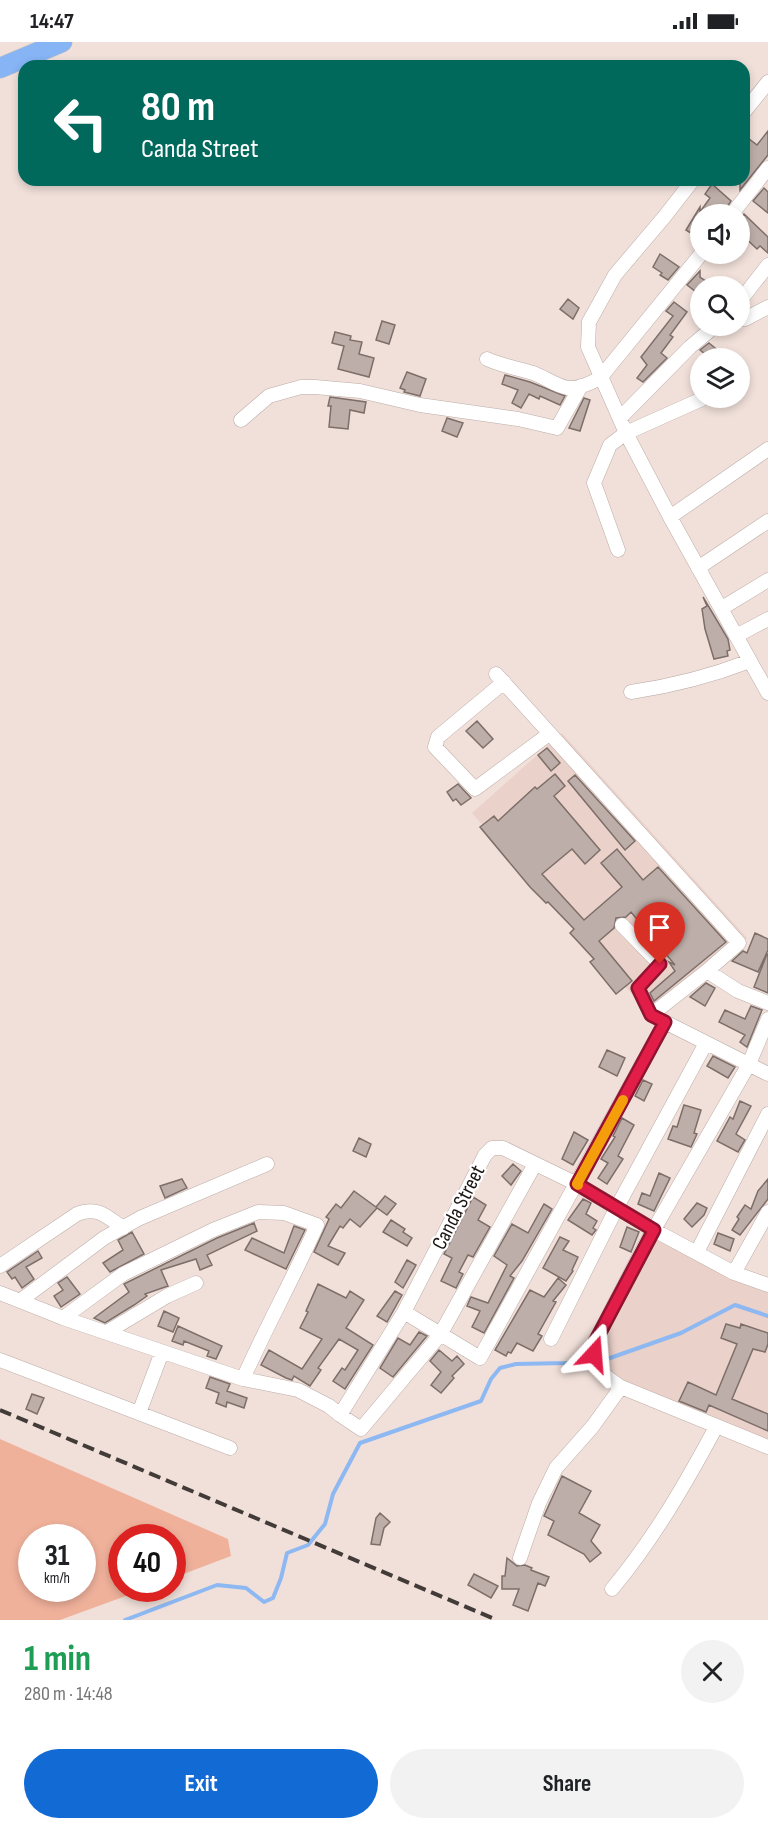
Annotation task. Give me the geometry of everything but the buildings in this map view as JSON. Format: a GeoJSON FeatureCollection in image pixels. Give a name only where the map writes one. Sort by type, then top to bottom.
{"type":"FeatureCollection","features":[{"type":"Feature","properties":{"kind":"highway"},"geometry":{"type":"LineString","coordinates":[[19,60],[62,42]]}},
{"type":"Feature","properties":{"kind":"highway"},"geometry":{"type":"LineString","coordinates":[[0,68],[18,60]]}},
{"type":"Feature","properties":{"kind":"street"},"geometry":{"type":"LineString","coordinates":[[750,104],[768,82]]}},
{"type":"Feature","properties":{"kind":"street"},"geometry":{"type":"LineString","coordinates":[[740,204],[768,168]]}},
{"type":"Feature","properties":{"kind":"street"},"geometry":{"type":"LineString","coordinates":[[688,186],[615,275],[598,303],[590,322],[588,347],[626,433],[768,693]]}},
{"type":"Feature","properties":{"kind":"street"},"geometry":{"type":"LineString","coordinates":[[487,359],[502,366],[533,373],[568,388],[581,386],[600,378],[693,264]]}},
{"type":"Feature","properties":{"kind":"street"},"geometry":{"type":"LineString","coordinates":[[750,288],[768,265]]}},
{"type":"Feature","properties":{"kind":"street"},"geometry":{"type":"LineString","coordinates":[[750,316],[768,307]]}},
{"type":"Feature","properties":{"kind":"street"},"geometry":{"type":"LineString","coordinates":[[620,418],[703,336]]}},
{"type":"Feature","properties":{"kind":"street"},"geometry":{"type":"LineString","coordinates":[[241,420],[269,396],[301,387],[315,387],[360,391],[420,405],[518,419],[557,428],[581,386]]}},
{"type":"Feature","properties":{"kind":"street"},"geometry":{"type":"LineString","coordinates":[[618,550],[594,483],[610,445],[626,433],[690,404]]}},
{"type":"Feature","properties":{"kind":"street"},"geometry":{"type":"LineString","coordinates":[[670,517],[768,449]]}},
{"type":"Feature","properties":{"kind":"street"},"geometry":{"type":"LineString","coordinates":[[698,568],[768,521]]}},
{"type":"Feature","properties":{"kind":"street"},"geometry":{"type":"LineString","coordinates":[[722,608],[768,580]]}},
{"type":"Feature","properties":{"kind":"street"},"geometry":{"type":"LineString","coordinates":[[736,636],[768,619]]}},
{"type":"Feature","properties":{"kind":"street"},"geometry":{"type":"LineString","coordinates":[[631,692],[671,686],[750,661]]}},
{"type":"Feature","properties":{"kind":"street"},"geometry":{"type":"LineString","coordinates":[[549,734],[475,789],[435,747],[438,737],[500,678],[739,943],[651,1015]]}},
{"type":"Feature","properties":{"kind":"street"},"geometry":{"type":"LineString","coordinates":[[622,925],[660,964],[638,988],[651,1015],[768,1074]]}},
{"type":"Feature","properties":{"kind":"street"},"geometry":{"type":"LineString","coordinates":[[707,971],[738,991],[768,1003]]}},
{"type":"Feature","properties":{"kind":"street"},"geometry":{"type":"LineString","coordinates":[[768,1018],[749,1064],[654,1230],[595,1342],[595,1360],[602,1374],[621,1387],[768,1447]]}},
{"type":"Feature","properties":{"kind":"street"},"geometry":{"type":"LineString","coordinates":[[404,1312],[480,1358],[665,1022]]}},
{"type":"Feature","properties":{"kind":"street"},"geometry":{"type":"LineString","coordinates":[[551,1339],[617,1207],[706,1043]]}},
{"type":"Feature","properties":{"kind":"street"},"geometry":{"type":"LineString","coordinates":[[697,1252],[768,1114]]}},
{"type":"Feature","properties":{"kind":"street","name":"Canda Street"},"geometry":{"type":"LineString","coordinates":[[340,1415],[404,1312],[485,1155],[492,1148],[503,1148],[577,1184],[654,1230],[734,1273],[768,1285]]}},
{"type":"Feature","properties":{"kind":"street"},"geometry":{"type":"LineString","coordinates":[[21,1300],[104,1238],[140,1218],[267,1164]]}},
{"type":"Feature","properties":{"kind":"street"},"geometry":{"type":"LineString","coordinates":[[0,1293],[63,1318],[243,1379],[298,1390],[329,1406],[361,1429],[440,1335],[535,1164]]}},
{"type":"Feature","properties":{"kind":"street"},"geometry":{"type":"LineString","coordinates":[[1,1262],[87,1210],[98,1211],[123,1228]]}},
{"type":"Feature","properties":{"kind":"street"},"geometry":{"type":"LineString","coordinates":[[63,1318],[123,1274],[213,1230],[258,1212],[284,1213],[317,1225],[243,1379]]}},
{"type":"Feature","properties":{"kind":"street"},"geometry":{"type":"LineString","coordinates":[[734,1273],[768,1212]]}},
{"type":"Feature","properties":{"kind":"street"},"geometry":{"type":"LineString","coordinates":[[107,1332],[167,1296],[196,1283]]}},
{"type":"Feature","properties":{"kind":"street"},"geometry":{"type":"LineString","coordinates":[[139,1413],[162,1352]]}},
{"type":"Feature","properties":{"kind":"street"},"geometry":{"type":"LineString","coordinates":[[0,1360],[230,1448]]}},
{"type":"Feature","properties":{"kind":"street"},"geometry":{"type":"LineString","coordinates":[[520,1558],[539,1503],[556,1468],[593,1426],[621,1387]]}},
{"type":"Feature","properties":{"kind":"street"},"geometry":{"type":"LineString","coordinates":[[612,1589],[625,1574],[687,1480],[716,1427]]}},
{"type":"Feature","properties":{"kind":"shaded area"},"geometry":{"type":"Polygon","coordinates":[[[562,733],[747,938],[652,1017],[472,813],[562,733]]]}},
{"type":"Feature","properties":{"kind":"shaded area"},"geometry":{"type":"Polygon","coordinates":[[[655,1238],[726,1276],[768,1288],[768,1441],[605,1374],[600,1352],[655,1238]]]}},
{"type":"Feature","properties":{"kind":"shaded area"},"geometry":{"type":"Polygon","coordinates":[[[0,1439],[228,1539],[231,1556],[186,1573],[186,1524],[108,1524],[109,1602],[60,1620],[0,1620],[0,1439]]]}},
{"type":"Feature","properties":{"kind":"waterway"},"geometry":{"type":"LineString","coordinates":[[599,1360],[681,1333],[735,1305],[768,1316]]}},
{"type":"Feature","properties":{"kind":"waterway"},"geometry":{"type":"LineString","coordinates":[[125,1620],[217,1585],[246,1588],[264,1602],[273,1598],[287,1553],[308,1545],[325,1524],[333,1494],[360,1443],[481,1401],[491,1379],[500,1368],[516,1364],[592,1361]]}},
{"type":"Feature","properties":{"kind":"railway"},"geometry":{"type":"LineString","coordinates":[[0,1410],[497,1620]]}},
{"type":"Feature","properties":{"kind":"slow traffic"},"geometry":{"type":"LineString","coordinates":[[578,1185],[623,1100]]}},
{"type":"Feature","properties":{"kind":"route"},"geometry":{"type":"LineString","coordinates":[[594,1354],[595,1342],[654,1230],[577,1184],[665,1022],[651,1015],[638,988],[660,964]]}}]}
